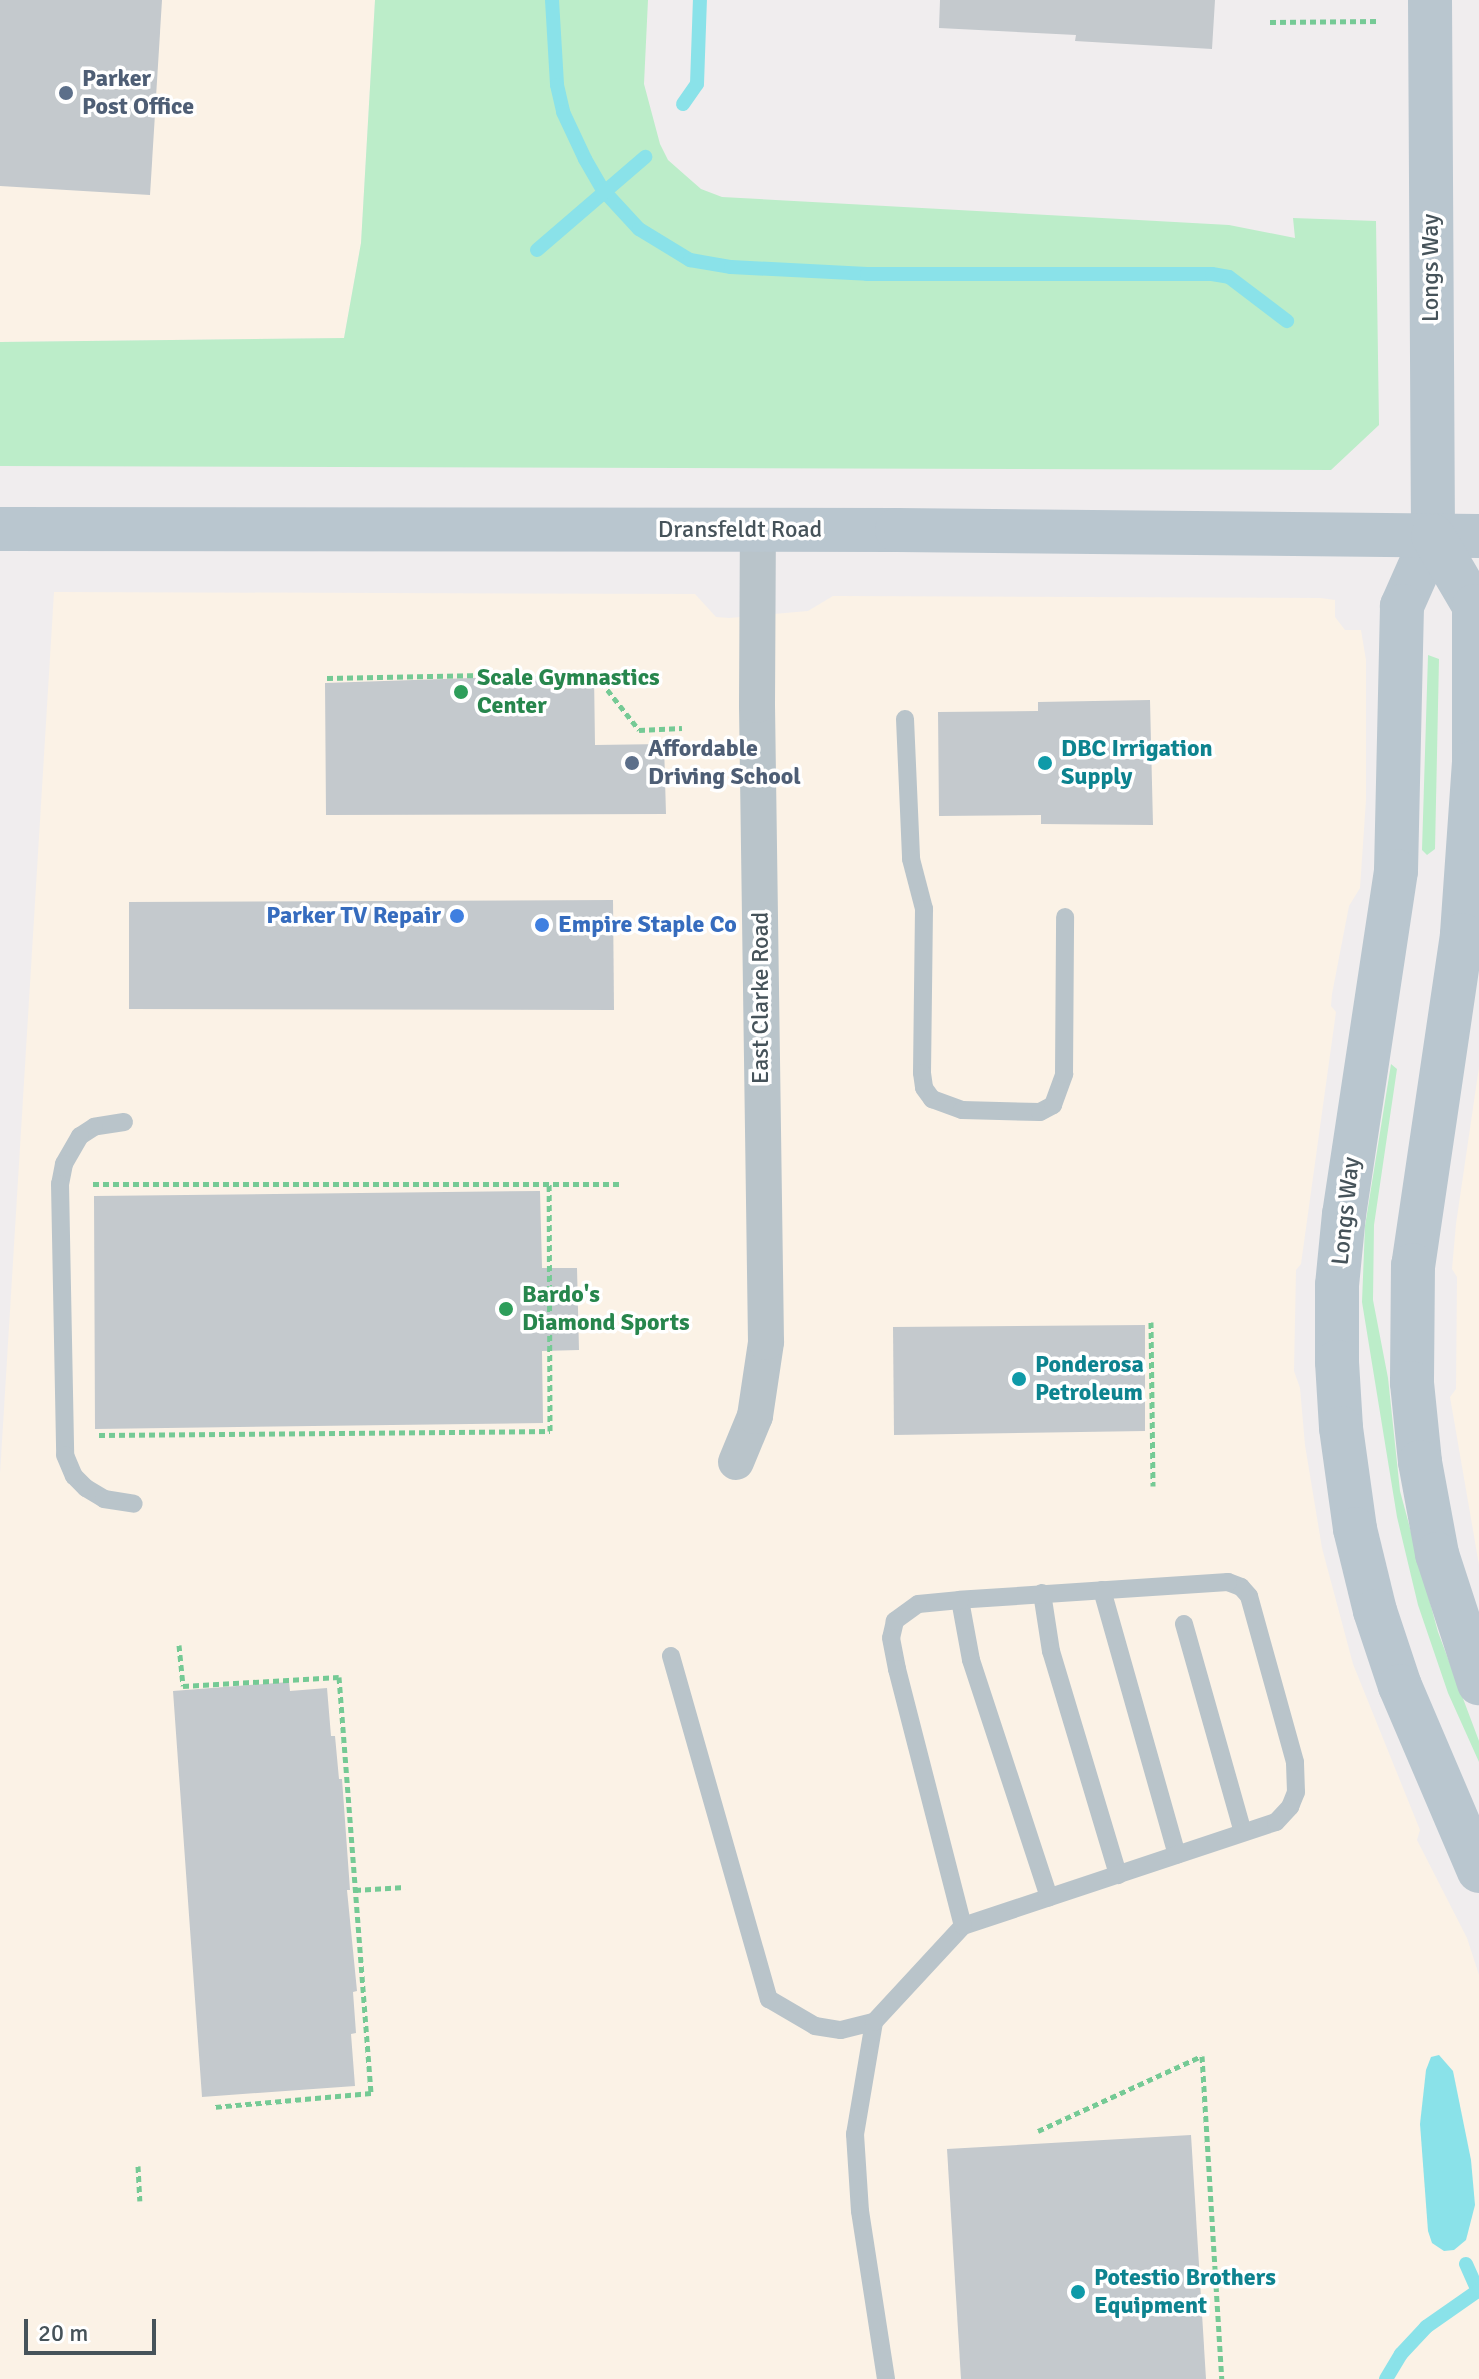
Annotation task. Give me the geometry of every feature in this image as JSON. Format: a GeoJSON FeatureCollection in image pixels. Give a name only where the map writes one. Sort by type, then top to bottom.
{"type":"FeatureCollection","features":[{"type":"Feature","properties":{"kind":"street","name":"Longs Way"},"geometry":{"type":"LineString","coordinates":[[1430,0],[1433,536],[1402,606],[1396,871],[1344,1214],[1337,1285],[1337,1362],[1341,1428],[1355,1529],[1375,1611],[1400,1686],[1479,1871]]}},
{"type":"Feature","properties":{"kind":"street","name":"Dransfeldt Road"},"geometry":{"type":"LineString","coordinates":[[0,529],[758,530],[1479,536]]}},
{"type":"Feature","properties":{"kind":"street","name":"East Clarke Road"},"geometry":{"type":"LineString","coordinates":[[736,1462],[755,1416],[766,1342],[758,530]]}},
{"type":"Feature","properties":{"kind":"street"},"geometry":{"type":"LineString","coordinates":[[1433,536],[1474,606],[1474,762],[1462,935],[1413,1265],[1412,1383],[1420,1462],[1437,1554],[1479,1683]]}},
{"type":"Feature","properties":{"kind":"lane"},"geometry":{"type":"LineString","coordinates":[[905,719],[911,859],[924,909],[922,1073],[924,1088],[932,1099],[962,1110],[1040,1112],[1053,1105],[1064,1074],[1065,917]]}},
{"type":"Feature","properties":{"kind":"lane"},"geometry":{"type":"LineString","coordinates":[[124,1122],[94,1127],[80,1136],[64,1164],[60,1184],[65,1455],[74,1476],[86,1488],[104,1499],[134,1504]]}},
{"type":"Feature","properties":{"kind":"lane"},"geometry":{"type":"LineString","coordinates":[[886,2379],[860,2211],[855,2134],[874,2022],[963,1926],[1276,1822],[1290,1807],[1296,1792],[1295,1762],[1249,1596],[1241,1587],[1228,1582],[918,1604],[895,1621],[891,1638],[963,1926]]}},
{"type":"Feature","properties":{"kind":"lane"},"geometry":{"type":"LineString","coordinates":[[1102,1590],[1177,1855]]}},
{"type":"Feature","properties":{"kind":"lane"},"geometry":{"type":"LineString","coordinates":[[1042,1593],[1051,1651],[1118,1875]]}},
{"type":"Feature","properties":{"kind":"lane"},"geometry":{"type":"LineString","coordinates":[[960,1600],[971,1660],[1049,1897]]}},
{"type":"Feature","properties":{"kind":"lane"},"geometry":{"type":"LineString","coordinates":[[1184,1624],[1243,1832]]}},
{"type":"Feature","properties":{"kind":"lane"},"geometry":{"type":"LineString","coordinates":[[671,1656],[769,1999],[815,2026],[841,2030],[874,2022]]}},
{"type":"Feature","properties":{"kind":"path"},"geometry":{"type":"LineString","coordinates":[[1270,22],[1380,21]]}},
{"type":"Feature","properties":{"kind":"path"},"geometry":{"type":"LineString","coordinates":[[327,678],[591,673],[595,674],[639,730],[682,728]]}},
{"type":"Feature","properties":{"kind":"path"},"geometry":{"type":"LineString","coordinates":[[93,1184],[619,1184]]}},
{"type":"Feature","properties":{"kind":"path"},"geometry":{"type":"LineString","coordinates":[[99,1435],[550,1431],[549,1184]]}},
{"type":"Feature","properties":{"kind":"path"},"geometry":{"type":"LineString","coordinates":[[1151,1322],[1153,1486]]}},
{"type":"Feature","properties":{"kind":"path"},"geometry":{"type":"LineString","coordinates":[[179,1645],[183,1686],[339,1677],[371,2093],[213,2107]]}},
{"type":"Feature","properties":{"kind":"path"},"geometry":{"type":"LineString","coordinates":[[355,1890],[405,1887]]}},
{"type":"Feature","properties":{"kind":"path"},"geometry":{"type":"LineString","coordinates":[[1038,2131],[1202,2056],[1222,2379]]}},
{"type":"Feature","properties":{"kind":"path"},"geometry":{"type":"LineString","coordinates":[[138,2166],[140,2201]]}},
{"type":"Feature","properties":{"kind":"shaded area"},"geometry":{"type":"Polygon","coordinates":[[[0,0],[375,0],[361,243],[344,338],[0,342],[0,0]]]}},
{"type":"Feature","properties":{"kind":"shaded area"},"geometry":{"type":"Polygon","coordinates":[[[54,592],[695,594],[716,617],[729,618],[808,611],[833,596],[1321,598],[1335,600],[1335,617],[1345,630],[1361,630],[1366,660],[1366,800],[1360,888],[1349,906],[1332,994],[1331,1006],[1336,1012],[1301,1264],[1296,1270],[1294,1371],[1300,1388],[1305,1445],[1322,1548],[1353,1664],[1420,1830],[1417,1840],[1467,1938],[1479,1975],[1479,2379],[0,2379],[0,1474],[54,592]]]}},
{"type":"Feature","properties":{"kind":"shaded area"},"geometry":{"type":"Polygon","coordinates":[[[1479,1067],[1479,1565],[1450,1397],[1456,1389],[1457,1277],[1452,1269],[1479,1067]]]}},
{"type":"Feature","properties":{"kind":"green space"},"geometry":{"type":"Polygon","coordinates":[[[375,0],[648,0],[644,84],[660,144],[668,160],[701,189],[722,197],[1229,225],[1295,238],[1293,218],[1376,221],[1379,425],[1331,470],[0,466],[0,342],[344,338],[361,243],[375,0]]]}},
{"type":"Feature","properties":{"kind":"green space"},"geometry":{"type":"Polygon","coordinates":[[[1428,655],[1439,659],[1435,849],[1427,855],[1422,850],[1428,655]]]}},
{"type":"Feature","properties":{"kind":"green space"},"geometry":{"type":"Polygon","coordinates":[[[1391,1064],[1397,1069],[1374,1225],[1373,1300],[1388,1378],[1400,1491],[1438,1632],[1479,1741],[1479,1762],[1448,1693],[1418,1605],[1397,1517],[1362,1302],[1365,1226],[1391,1064]]]}},
{"type":"Feature","properties":{"kind":"water"},"geometry":{"type":"Polygon","coordinates":[[[1439,2055],[1453,2071],[1471,2160],[1475,2205],[1466,2240],[1454,2250],[1444,2251],[1432,2243],[1428,2231],[1420,2124],[1426,2070],[1431,2057],[1439,2055]]]}},
{"type":"Feature","properties":{"kind":"building","name":"Parker Post Office"},"geometry":{"type":"Polygon","coordinates":[[[0,0],[162,0],[150,195],[0,186],[0,0]]]}},
{"type":"Feature","properties":{"kind":"building"},"geometry":{"type":"Polygon","coordinates":[[[940,0],[1215,0],[1212,49],[1075,41],[1076,35],[939,28],[940,0]]]}},
{"type":"Feature","properties":{"kind":"building"},"geometry":{"type":"Polygon","coordinates":[[[594,674],[595,745],[664,744],[666,814],[326,815],[325,683],[594,674]]]}},
{"type":"Feature","properties":{"kind":"building","name":"DBC Irrigation Supply"},"geometry":{"type":"Polygon","coordinates":[[[1150,700],[1153,825],[1041,824],[1041,815],[939,816],[938,712],[1038,711],[1038,702],[1150,700]]]}},
{"type":"Feature","properties":{"kind":"building"},"geometry":{"type":"Polygon","coordinates":[[[613,900],[614,1010],[129,1009],[129,902],[613,900]]]}},
{"type":"Feature","properties":{"kind":"building"},"geometry":{"type":"Polygon","coordinates":[[[540,1191],[542,1268],[577,1268],[579,1350],[542,1351],[543,1423],[95,1429],[94,1196],[540,1191]]]}},
{"type":"Feature","properties":{"kind":"building","name":"Ponderosa Petroleum"},"geometry":{"type":"Polygon","coordinates":[[[1145,1325],[1145,1431],[894,1435],[893,1327],[1145,1325]]]}},
{"type":"Feature","properties":{"kind":"building"},"geometry":{"type":"Polygon","coordinates":[[[289,1682],[290,1691],[327,1688],[331,1736],[335,1736],[339,1779],[342,1779],[350,1890],[347,1890],[357,1991],[353,1992],[356,2033],[351,2034],[355,2086],[202,2097],[173,1691],[289,1682]]]}},
{"type":"Feature","properties":{"kind":"building","name":"Potestio Brothers Equipment"},"geometry":{"type":"Polygon","coordinates":[[[1191,2135],[1206,2379],[961,2379],[947,2149],[1191,2135]]]}},
{"type":"Feature","properties":{"kind":"waterway"},"geometry":{"type":"LineString","coordinates":[[552,0],[557,85],[563,112],[585,159],[603,190],[639,229],[690,260],[731,267],[867,274],[1212,274],[1229,277],[1287,321]]}},
{"type":"Feature","properties":{"kind":"waterway"},"geometry":{"type":"LineString","coordinates":[[683,104],[697,84],[700,0]]}},
{"type":"Feature","properties":{"kind":"waterway"},"geometry":{"type":"LineString","coordinates":[[537,250],[645,157]]}},
{"type":"Feature","properties":{"kind":"waterway"},"geometry":{"type":"LineString","coordinates":[[1466,2264],[1478,2291]]}},
{"type":"Feature","properties":{"kind":"waterway"},"geometry":{"type":"LineString","coordinates":[[1386,2379],[1401,2354],[1426,2327],[1479,2290]]}},
{"type":"Feature","properties":{"kind":"place","name":"Parker Post Office"},"geometry":{"type":"Point","coordinates":[66,93]}},
{"type":"Feature","properties":{"kind":"place","name":"Scale Gymnastics Center"},"geometry":{"type":"Point","coordinates":[461,692]}},
{"type":"Feature","properties":{"kind":"place","name":"Affordable Driving School"},"geometry":{"type":"Point","coordinates":[632,763]}},
{"type":"Feature","properties":{"kind":"place","name":"DBC Irrigation Supply"},"geometry":{"type":"Point","coordinates":[1045,763]}},
{"type":"Feature","properties":{"kind":"place","name":"Parker TV Repair"},"geometry":{"type":"Point","coordinates":[457,916]}},
{"type":"Feature","properties":{"kind":"place","name":"Empire Staple Co"},"geometry":{"type":"Point","coordinates":[542,925]}},
{"type":"Feature","properties":{"kind":"place","name":"Bardo's Diamond Sports"},"geometry":{"type":"Point","coordinates":[506,1309]}},
{"type":"Feature","properties":{"kind":"place","name":"Ponderosa Petroleum"},"geometry":{"type":"Point","coordinates":[1019,1379]}},
{"type":"Feature","properties":{"kind":"place","name":"Potestio Brothers Equipment"},"geometry":{"type":"Point","coordinates":[1078,2292]}}]}
